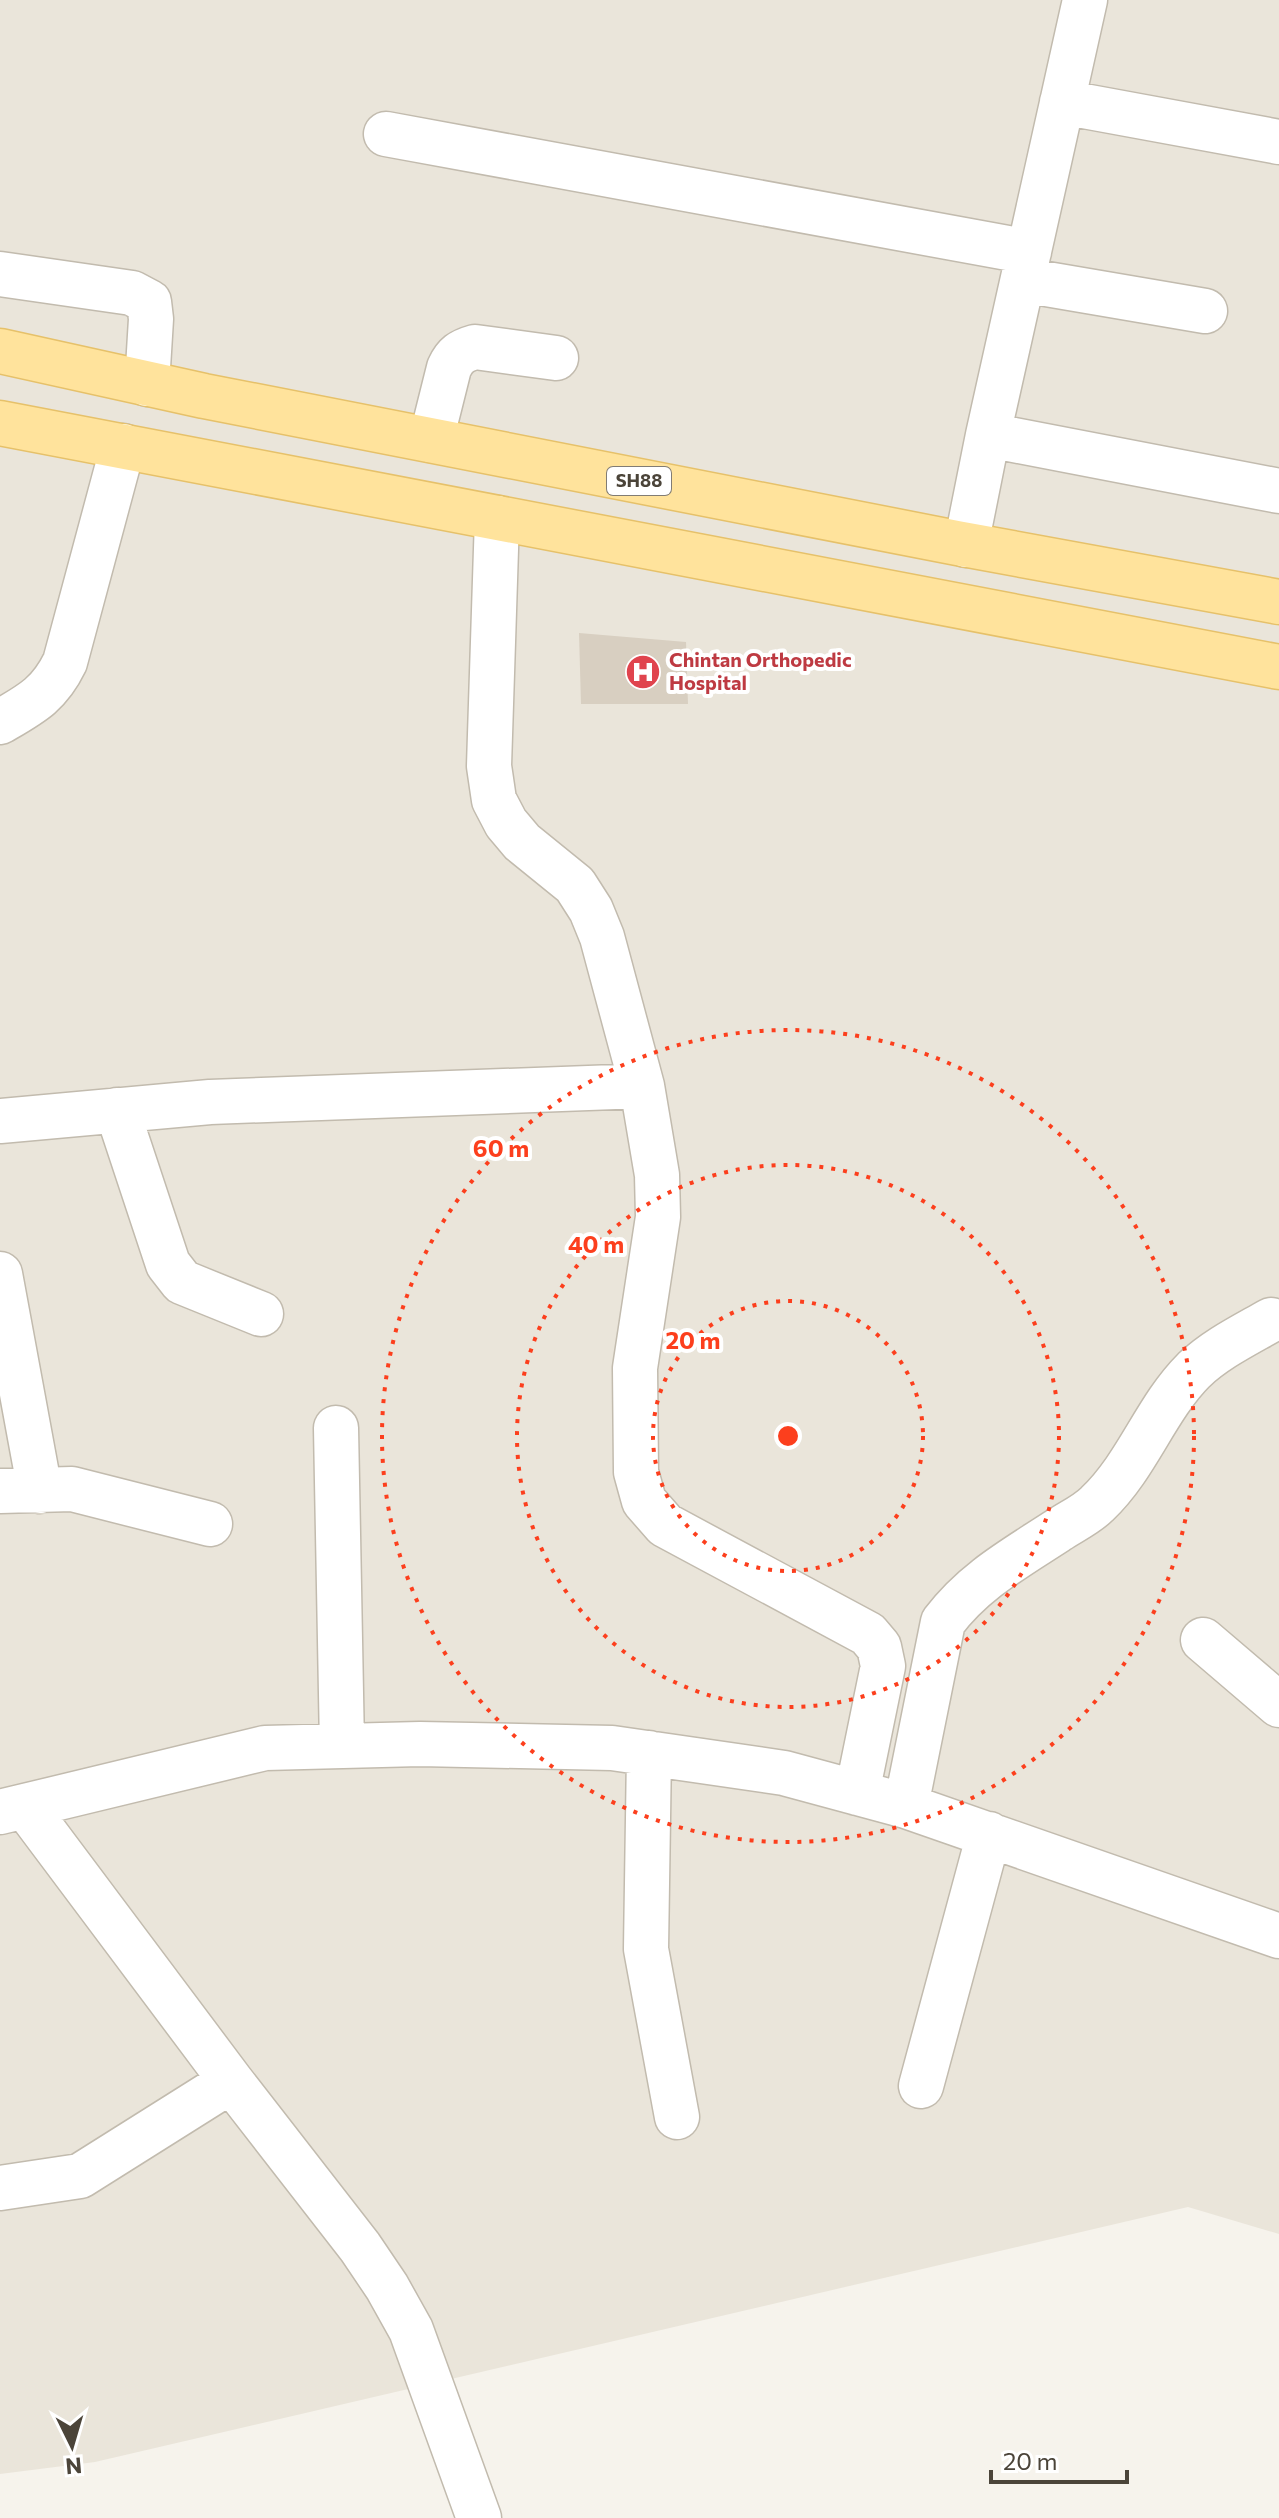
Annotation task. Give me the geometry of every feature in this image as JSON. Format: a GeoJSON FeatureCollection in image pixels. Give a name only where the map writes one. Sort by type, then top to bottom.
{"type":"FeatureCollection","features":[{"type":"Feature","properties":{"kind":"main road","name":"SH88"},"geometry":{"type":"LineString","coordinates":[[0,351],[147,384],[966,545],[1279,602]]}},
{"type":"Feature","properties":{"kind":"main road"},"geometry":{"type":"LineString","coordinates":[[0,423],[1279,667]]}},
{"type":"Feature","properties":{"kind":"street"},"geometry":{"type":"LineString","coordinates":[[966,545],[1085,0]]}},
{"type":"Feature","properties":{"kind":"street"},"geometry":{"type":"LineString","coordinates":[[1062,102],[1279,142]]}},
{"type":"Feature","properties":{"kind":"street"},"geometry":{"type":"LineString","coordinates":[[386,134],[1026,266],[1205,311]]}},
{"type":"Feature","properties":{"kind":"street"},"geometry":{"type":"LineString","coordinates":[[0,274],[132,293],[149,302],[151,319],[147,384]]}},
{"type":"Feature","properties":{"kind":"street"},"geometry":{"type":"LineString","coordinates":[[431,440],[449,368],[453,358],[462,351],[475,347],[556,358]]}},
{"type":"Feature","properties":{"kind":"street"},"geometry":{"type":"LineString","coordinates":[[988,435],[1279,491]]}},
{"type":"Feature","properties":{"kind":"street"},"geometry":{"type":"LineString","coordinates":[[0,722],[40,698],[55,682],[65,662],[123,446]]}},
{"type":"Feature","properties":{"kind":"street"},"geometry":{"type":"LineString","coordinates":[[497,518],[489,766],[494,800],[506,823],[522,842],[575,885],[591,910],[602,937],[642,1086],[657,1175],[658,1217],[635,1368],[636,1472],[644,1501],[665,1525],[868,1634],[879,1647],[883,1666],[857,1793]]}},
{"type":"Feature","properties":{"kind":"street"},"geometry":{"type":"LineString","coordinates":[[0,1121],[210,1102],[642,1086]]}},
{"type":"Feature","properties":{"kind":"street"},"geometry":{"type":"LineString","coordinates":[[117,1110],[168,1264],[182,1282],[261,1314]]}},
{"type":"Feature","properties":{"kind":"street"},"geometry":{"type":"LineString","coordinates":[[0,1274],[20,1491],[72,1489],[210,1524]]}},
{"type":"Feature","properties":{"kind":"street"},"geometry":{"type":"LineString","coordinates":[[906,1806],[943,1622],[960,1600],[986,1577],[1095,1506],[1132,1462],[1194,1370],[1212,1355],[1271,1320]]}},
{"type":"Feature","properties":{"kind":"street"},"geometry":{"type":"LineString","coordinates":[[336,1428],[342,1746]]}},
{"type":"Feature","properties":{"kind":"street"},"geometry":{"type":"LineString","coordinates":[[1203,1640],[1279,1705]]}},
{"type":"Feature","properties":{"kind":"street"},"geometry":{"type":"LineString","coordinates":[[479,2518],[411,2330],[387,2287],[360,2247],[231,2081],[12,1809],[265,1748],[420,1744],[596,1747],[784,1773],[906,1806],[1279,1936]]}},
{"type":"Feature","properties":{"kind":"street"},"geometry":{"type":"LineString","coordinates":[[649,1753],[646,1949],[677,2117]]}},
{"type":"Feature","properties":{"kind":"street"},"geometry":{"type":"LineString","coordinates":[[921,2086],[989,1834]]}},
{"type":"Feature","properties":{"kind":"street"},"geometry":{"type":"LineString","coordinates":[[0,2188],[80,2176],[231,2081]]}},
{"type":"Feature","properties":{"kind":"shaded area"},"geometry":{"type":"Polygon","coordinates":[[[0,0],[1279,0],[1279,2234],[1188,2207],[95,2462],[0,2474],[0,0]]]}},
{"type":"Feature","properties":{"kind":"building"},"geometry":{"type":"Polygon","coordinates":[[[579,633],[686,642],[688,704],[581,704],[579,633]]]}},
{"type":"Feature","properties":{"kind":"place","name":"Chintan Orthopedic Hospital"},"geometry":{"type":"Point","coordinates":[643,672]}}]}
